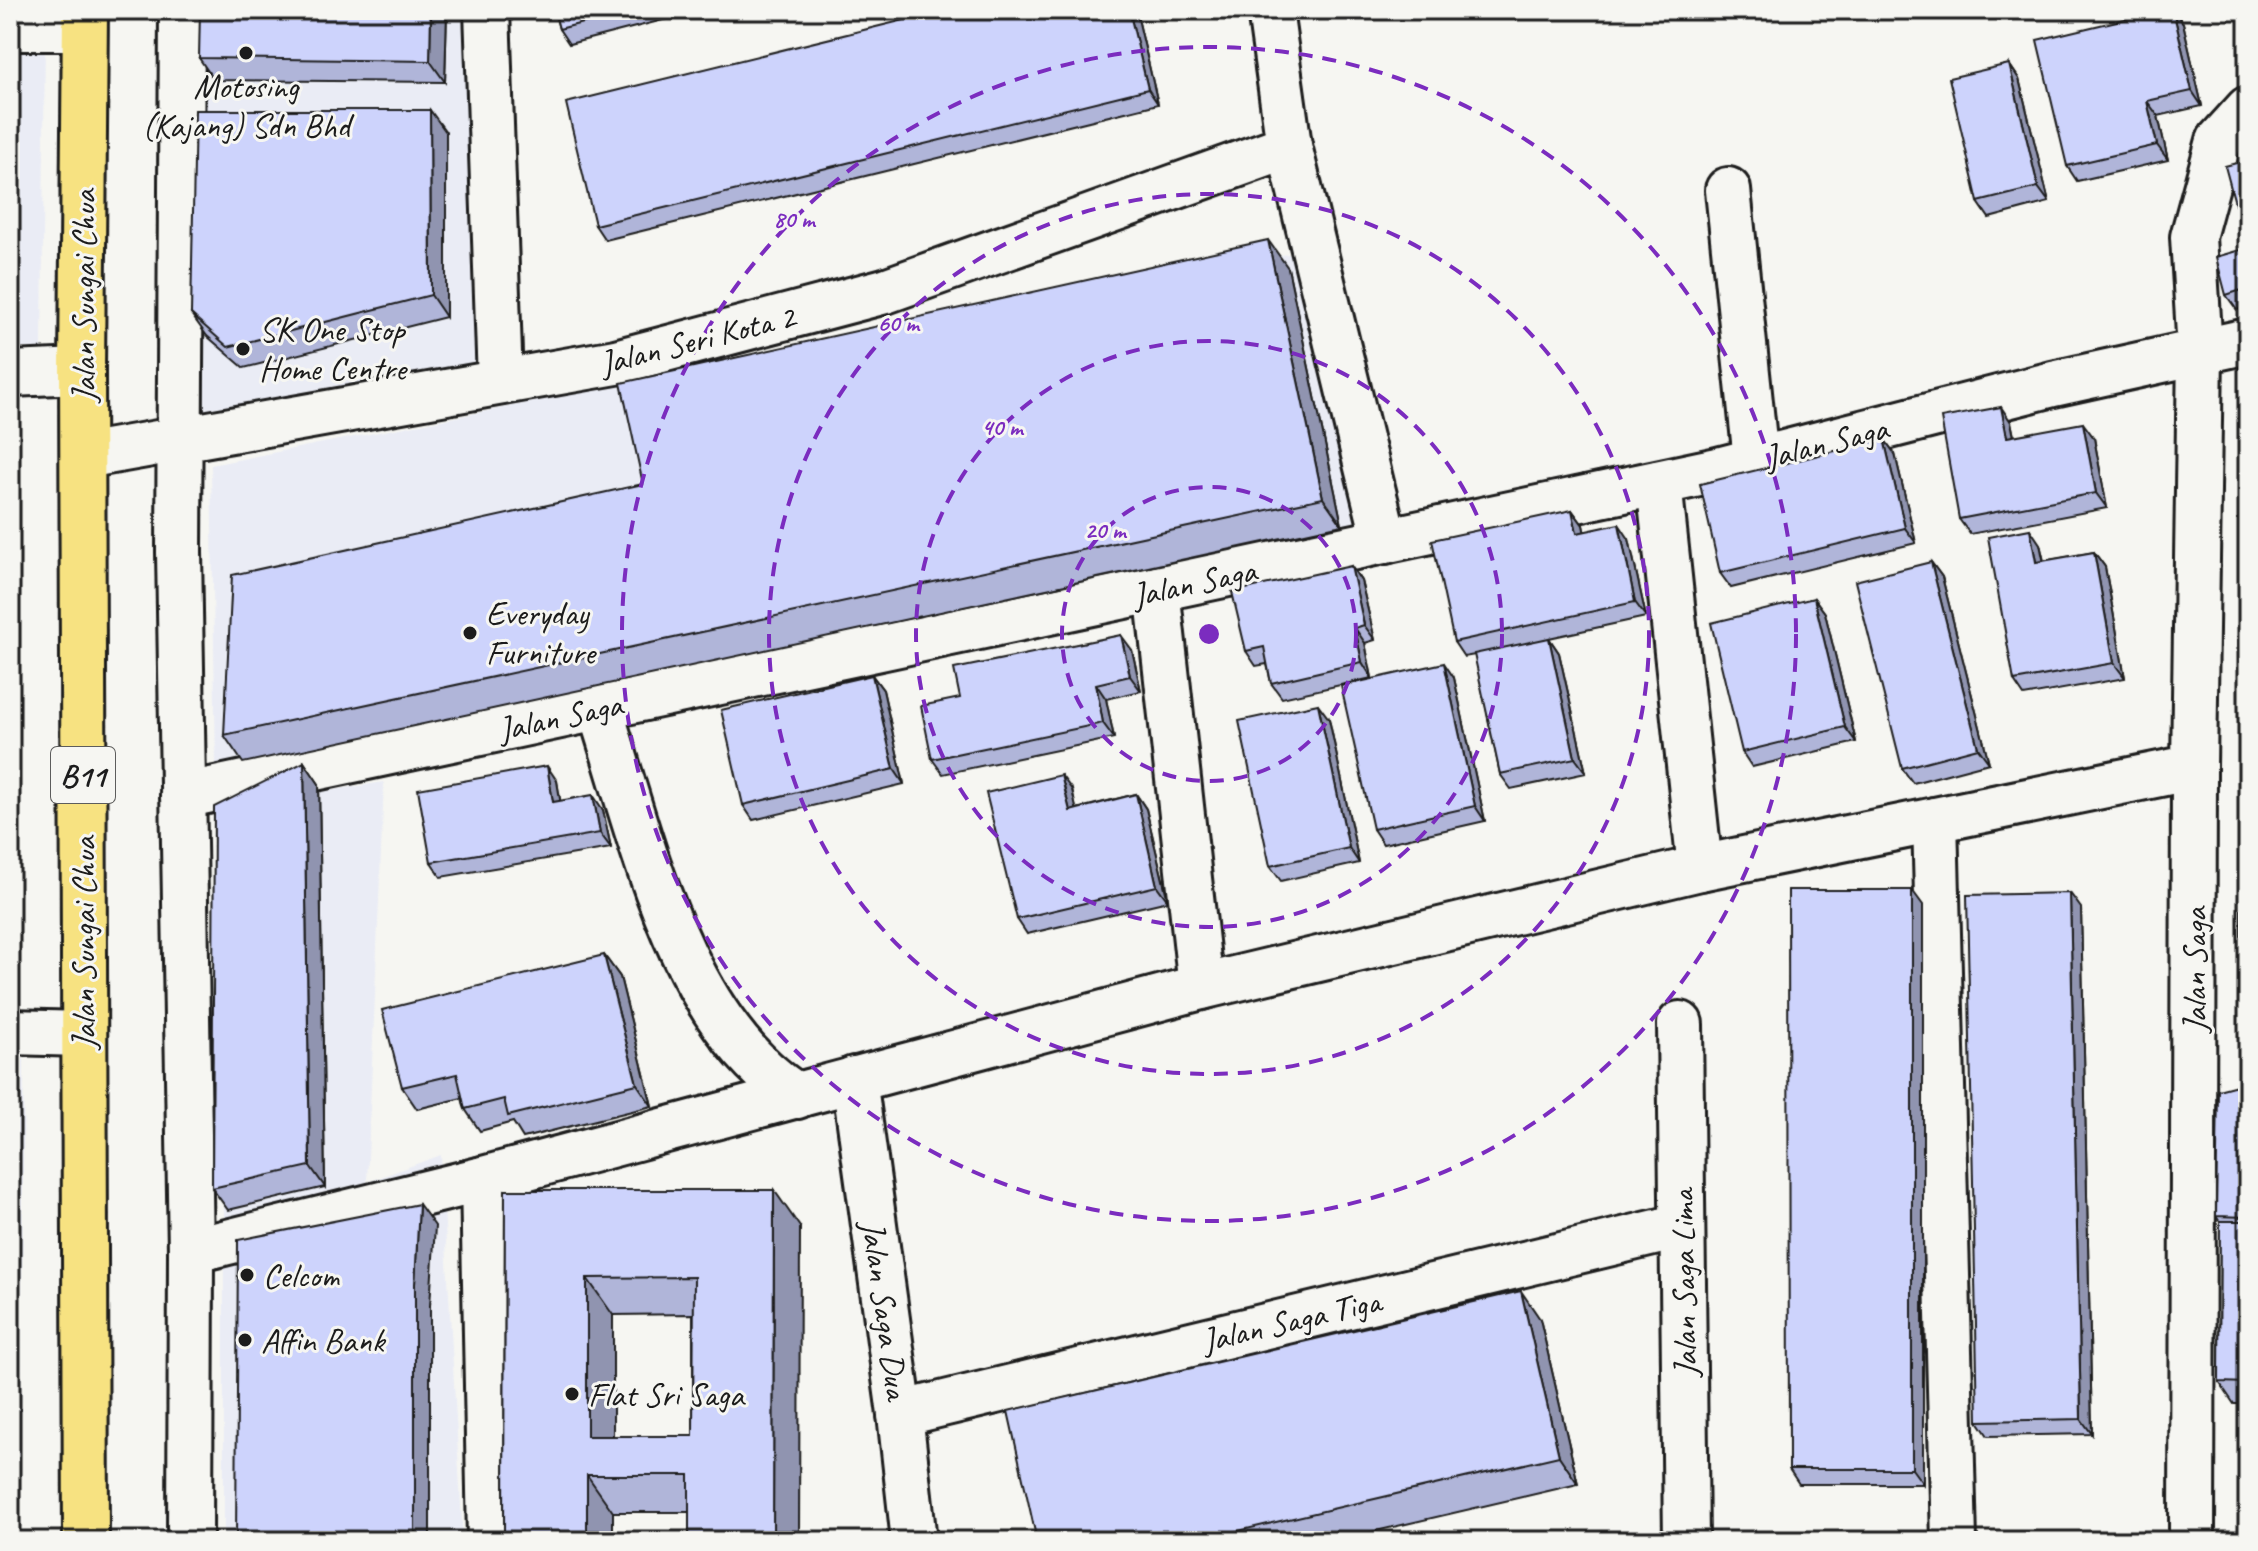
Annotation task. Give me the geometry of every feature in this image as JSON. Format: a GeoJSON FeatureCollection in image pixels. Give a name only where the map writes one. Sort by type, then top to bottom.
{"type":"FeatureCollection","features":[{"type":"Feature","properties":{"kind":"main road","name":"Jalan Sungai Chua"},"geometry":{"type":"LineString","coordinates":[[85,19],[82,371],[86,1541]]}},
{"type":"Feature","properties":{"kind":"street"},"geometry":{"type":"LineString","coordinates":[[182,10],[179,552],[191,1251],[190,1541]]}},
{"type":"Feature","properties":{"kind":"street"},"geometry":{"type":"LineString","coordinates":[[487,10],[500,382]]}},
{"type":"Feature","properties":{"kind":"street"},"geometry":{"type":"LineString","coordinates":[[1270,10],[1289,146],[1385,541]]}},
{"type":"Feature","properties":{"kind":"street"},"geometry":{"type":"LineString","coordinates":[[10,28],[85,19]]}},
{"type":"Feature","properties":{"kind":"street","name":"Jalan Saga"},"geometry":{"type":"LineString","coordinates":[[2192,1541],[2214,1112],[2194,767],[2200,351],[2193,237],[2219,141],[2248,109]]}},
{"type":"Feature","properties":{"kind":"street","name":"Jalan Seri Kota 2"},"geometry":{"type":"LineString","coordinates":[[84,456],[616,362],[885,291],[1289,146]]}},
{"type":"Feature","properties":{"kind":"street"},"geometry":{"type":"LineString","coordinates":[[1728,190],[1756,460]]}},
{"type":"Feature","properties":{"kind":"street","name":"Jalan Saga"},"geometry":{"type":"LineString","coordinates":[[183,796],[1659,483],[2053,384],[2248,341]]}},
{"type":"Feature","properties":{"kind":"street"},"geometry":{"type":"LineString","coordinates":[[10,374],[82,371]]}},
{"type":"Feature","properties":{"kind":"street"},"geometry":{"type":"LineString","coordinates":[[1659,483],[1700,868]]}},
{"type":"Feature","properties":{"kind":"street"},"geometry":{"type":"LineString","coordinates":[[1157,589],[1201,987]]}},
{"type":"Feature","properties":{"kind":"street"},"geometry":{"type":"LineString","coordinates":[[599,707],[665,906],[694,977],[729,1035],[778,1083],[797,1096]]}},
{"type":"Feature","properties":{"kind":"street"},"geometry":{"type":"LineString","coordinates":[[191,1251],[483,1179],[1201,987],[1700,868],[2194,767]]}},
{"type":"Feature","properties":{"kind":"street"},"geometry":{"type":"LineString","coordinates":[[1935,820],[1954,1541]]}},
{"type":"Feature","properties":{"kind":"street","name":"Jalan Saga Lima"},"geometry":{"type":"LineString","coordinates":[[1680,1024],[1686,1541]]}},
{"type":"Feature","properties":{"kind":"street"},"geometry":{"type":"LineString","coordinates":[[10,1032],[83,1034]]}},
{"type":"Feature","properties":{"kind":"street","name":"Jalan Saga Dua"},"geometry":{"type":"LineString","coordinates":[[854,1079],[900,1414],[914,1541]]}},
{"type":"Feature","properties":{"kind":"street"},"geometry":{"type":"LineString","coordinates":[[483,1179],[490,1541]]}},
{"type":"Feature","properties":{"kind":"street","name":"Jalan Saga Tiga"},"geometry":{"type":"LineString","coordinates":[[900,1414],[1682,1226]]}},
{"type":"Feature","properties":{"kind":"shaded area"},"geometry":{"type":"Polygon","coordinates":[[[201,10],[475,10],[485,369],[201,413],[201,10]]]}},
{"type":"Feature","properties":{"kind":"shaded area"},"geometry":{"type":"Polygon","coordinates":[[[45,35],[42,348],[10,348],[10,36],[45,35]]]}},
{"type":"Feature","properties":{"kind":"shaded area"},"geometry":{"type":"Polygon","coordinates":[[[1293,253],[1363,529],[216,768],[211,465],[1293,253]]]}},
{"type":"Feature","properties":{"kind":"shaded area"},"geometry":{"type":"Polygon","coordinates":[[[384,782],[367,1182],[441,1155],[463,1541],[224,1541],[224,807],[384,782]]]}},
{"type":"Feature","properties":{"kind":"shaded area"},"geometry":{"type":"Polygon","coordinates":[[[10,1059],[24,1059],[20,1541],[10,1541],[10,1059]]]}},
{"type":"Feature","properties":{"kind":"building"},"geometry":{"type":"Polygon","coordinates":[[[200,10],[431,10],[430,61],[199,58],[200,10]]]}},
{"type":"Feature","properties":{"kind":"building"},"geometry":{"type":"Polygon","coordinates":[[[554,10],[634,10],[559,29],[554,10]]]}},
{"type":"Feature","properties":{"kind":"building"},"geometry":{"type":"Polygon","coordinates":[[[945,10],[1129,10],[1148,89],[595,225],[566,103],[945,10]]]}},
{"type":"Feature","properties":{"kind":"building"},"geometry":{"type":"Polygon","coordinates":[[[2173,10],[2192,91],[2147,101],[2157,145],[2067,166],[2037,40],[2173,10]]]}},
{"type":"Feature","properties":{"kind":"building"},"geometry":{"type":"Polygon","coordinates":[[[2009,64],[2038,187],[1978,202],[1949,78],[2009,64]]]}},
{"type":"Feature","properties":{"kind":"building"},"geometry":{"type":"Polygon","coordinates":[[[195,110],[430,110],[431,295],[228,347],[191,314],[195,110]]]}},
{"type":"Feature","properties":{"kind":"building"},"geometry":{"type":"Polygon","coordinates":[[[2248,125],[2248,150],[2242,127],[2248,125]]]}},
{"type":"Feature","properties":{"kind":"building"},"geometry":{"type":"Polygon","coordinates":[[[2248,160],[2248,288],[2226,295],[2216,257],[2247,248],[2225,166],[2248,160]]]}},
{"type":"Feature","properties":{"kind":"building"},"geometry":{"type":"Polygon","coordinates":[[[1268,240],[1323,498],[224,735],[232,575],[643,484],[621,383],[1268,240]]]}},
{"type":"Feature","properties":{"kind":"building"},"geometry":{"type":"Polygon","coordinates":[[[2001,407],[2007,437],[2083,423],[2096,493],[1959,519],[1941,418],[2001,407]]]}},
{"type":"Feature","properties":{"kind":"building"},"geometry":{"type":"Polygon","coordinates":[[[1884,439],[1905,528],[1720,573],[1700,484],[1884,439]]]}},
{"type":"Feature","properties":{"kind":"building"},"geometry":{"type":"Polygon","coordinates":[[[1572,510],[1577,533],[1619,524],[1635,602],[1454,642],[1432,540],[1572,510]]]}},
{"type":"Feature","properties":{"kind":"building"},"geometry":{"type":"Polygon","coordinates":[[[2030,529],[2036,562],[2094,552],[2114,663],[2014,681],[1988,537],[2030,529]]]}},
{"type":"Feature","properties":{"kind":"building"},"geometry":{"type":"Polygon","coordinates":[[[1931,562],[1978,748],[1902,768],[1855,581],[1931,562]]]}},
{"type":"Feature","properties":{"kind":"building"},"geometry":{"type":"Polygon","coordinates":[[[1351,566],[1364,625],[1355,628],[1362,662],[1271,683],[1264,647],[1246,651],[1232,592],[1351,566]]]}},
{"type":"Feature","properties":{"kind":"building"},"geometry":{"type":"Polygon","coordinates":[[[1814,598],[1845,727],[1742,752],[1711,623],[1814,598]]]}},
{"type":"Feature","properties":{"kind":"building"},"geometry":{"type":"Polygon","coordinates":[[[1121,635],[1130,676],[1096,684],[1103,723],[932,759],[921,706],[960,698],[954,669],[1121,635]]]}},
{"type":"Feature","properties":{"kind":"building"},"geometry":{"type":"Polygon","coordinates":[[[1549,638],[1575,758],[1500,774],[1474,654],[1549,638]]]}},
{"type":"Feature","properties":{"kind":"building"},"geometry":{"type":"Polygon","coordinates":[[[1444,663],[1475,806],[1373,829],[1341,686],[1444,663]]]}},
{"type":"Feature","properties":{"kind":"building"},"geometry":{"type":"Polygon","coordinates":[[[872,675],[894,769],[743,805],[721,710],[872,675]]]}},
{"type":"Feature","properties":{"kind":"building"},"geometry":{"type":"Polygon","coordinates":[[[1318,704],[1349,848],[1270,866],[1239,721],[1318,704]]]}},
{"type":"Feature","properties":{"kind":"building"},"geometry":{"type":"Polygon","coordinates":[[[304,762],[310,1166],[212,1188],[214,807],[304,762]]]}},
{"type":"Feature","properties":{"kind":"building"},"geometry":{"type":"Polygon","coordinates":[[[547,766],[553,802],[593,795],[600,833],[431,862],[418,789],[547,766]]]}},
{"type":"Feature","properties":{"kind":"building"},"geometry":{"type":"Polygon","coordinates":[[[1061,775],[1070,811],[1136,794],[1157,886],[1017,919],[986,793],[1061,775]]]}},
{"type":"Feature","properties":{"kind":"building"},"geometry":{"type":"Polygon","coordinates":[[[2241,814],[2248,814],[2248,967],[2241,967],[2241,814]]]}},
{"type":"Feature","properties":{"kind":"building"},"geometry":{"type":"Polygon","coordinates":[[[1788,890],[1912,890],[1912,1469],[1789,1469],[1788,890]]]}},
{"type":"Feature","properties":{"kind":"building"},"geometry":{"type":"Polygon","coordinates":[[[2070,893],[2081,1419],[1978,1421],[1967,895],[2070,893]]]}},
{"type":"Feature","properties":{"kind":"building"},"geometry":{"type":"Polygon","coordinates":[[[604,955],[637,1084],[508,1116],[504,1099],[465,1109],[457,1074],[402,1087],[382,1010],[604,955]]]}},
{"type":"Feature","properties":{"kind":"building"},"geometry":{"type":"Polygon","coordinates":[[[2248,1082],[2248,1217],[2216,1216],[2218,1090],[2248,1082]]]}},
{"type":"Feature","properties":{"kind":"building","name":"Flat Sri Saga"},"geometry":{"type":"Polygon","coordinates":[[[505,1190],[774,1190],[773,1541],[689,1541],[689,1475],[587,1475],[587,1541],[504,1541],[505,1190]],[[694,1277],[587,1278],[587,1436],[693,1436],[694,1277]]]}},
{"type":"Feature","properties":{"kind":"building"},"geometry":{"type":"Polygon","coordinates":[[[419,1204],[415,1284],[415,1541],[236,1541],[238,1240],[419,1204]]]}},
{"type":"Feature","properties":{"kind":"building"},"geometry":{"type":"Polygon","coordinates":[[[2220,1221],[2248,1221],[2248,1383],[2219,1382],[2220,1221]]]}},
{"type":"Feature","properties":{"kind":"building"},"geometry":{"type":"Polygon","coordinates":[[[1521,1291],[1559,1456],[1195,1541],[1037,1541],[1008,1411],[1521,1291]]]}},
{"type":"Feature","properties":{"kind":"place","name":"Motosing (Kajang) Sdn Bhd"},"geometry":{"type":"Point","coordinates":[246,53]}},
{"type":"Feature","properties":{"kind":"place","name":"SK One Stop Home Centre"},"geometry":{"type":"Point","coordinates":[243,349]}},
{"type":"Feature","properties":{"kind":"place","name":"Everyday Furniture"},"geometry":{"type":"Point","coordinates":[470,633]}},
{"type":"Feature","properties":{"kind":"place","name":"Celcom"},"geometry":{"type":"Point","coordinates":[247,1275]}},
{"type":"Feature","properties":{"kind":"place","name":"Affin Bank"},"geometry":{"type":"Point","coordinates":[245,1340]}},
{"type":"Feature","properties":{"kind":"place","name":"Flat Sri Saga"},"geometry":{"type":"Point","coordinates":[572,1394]}}]}
